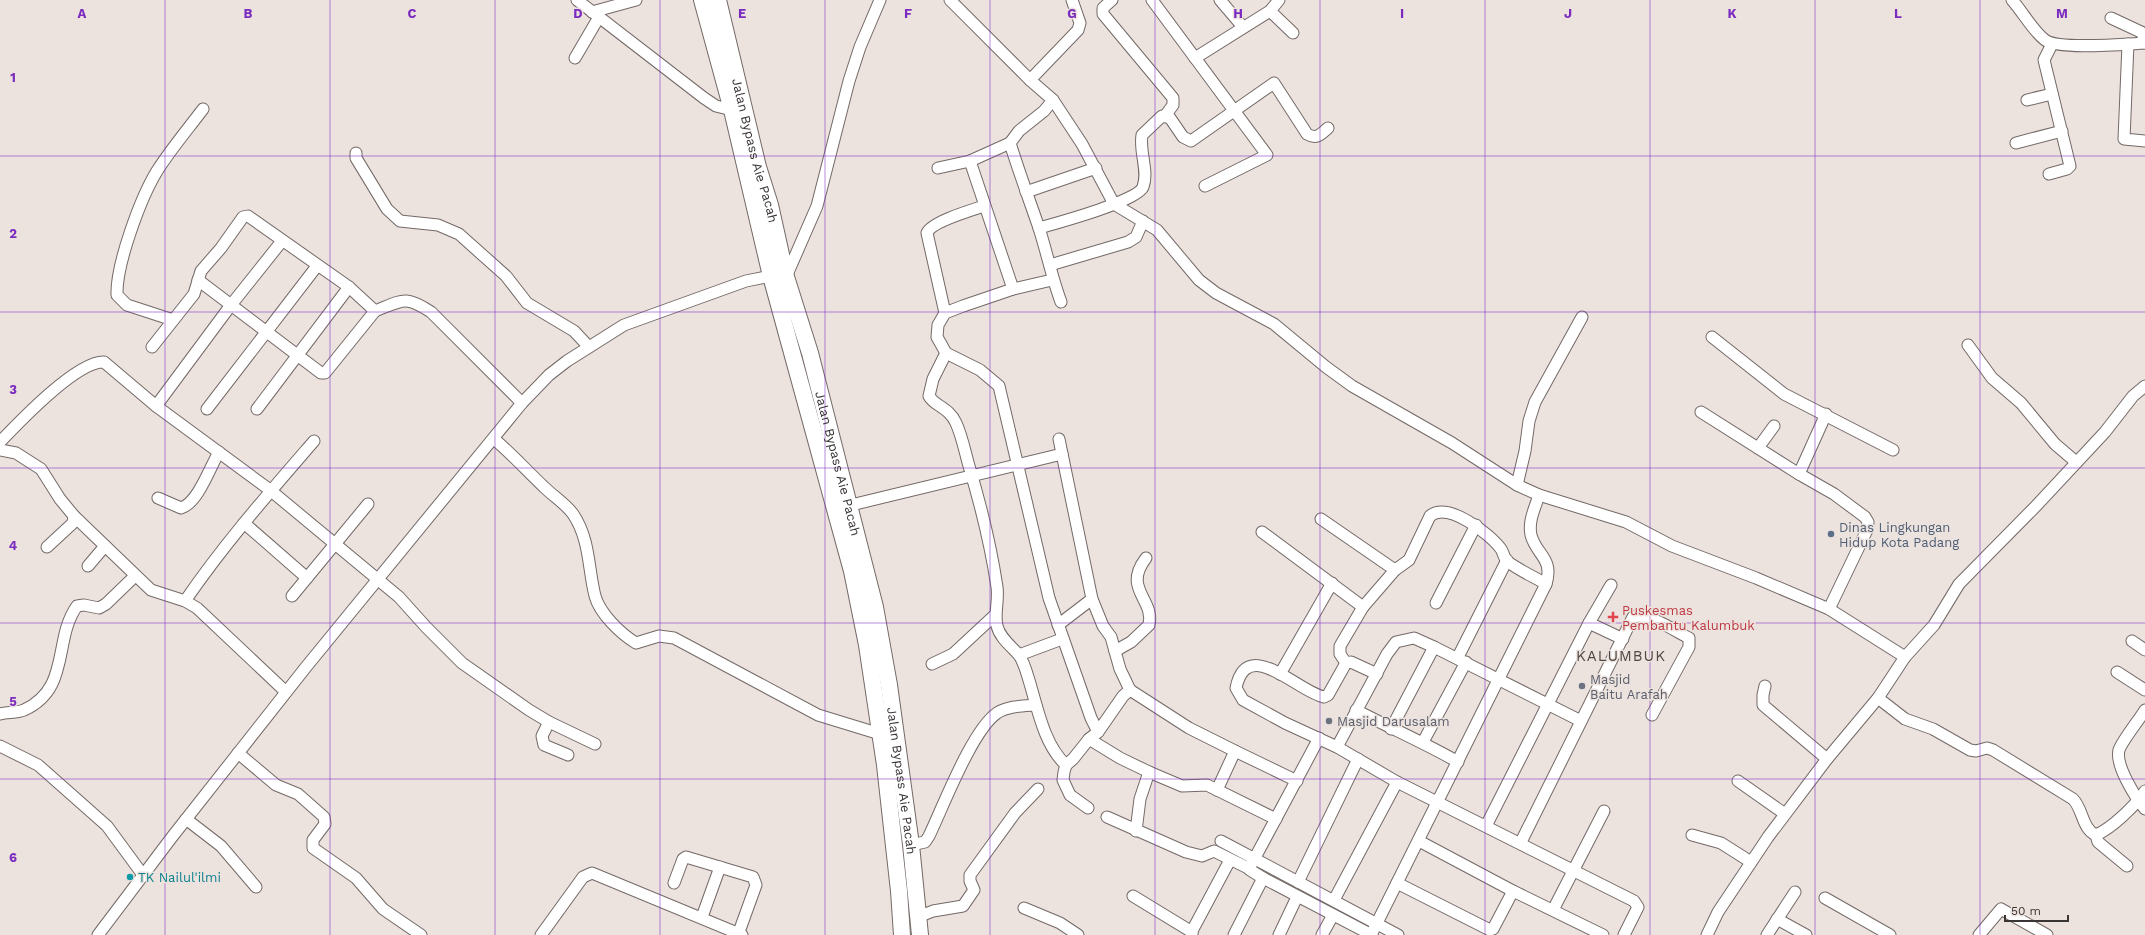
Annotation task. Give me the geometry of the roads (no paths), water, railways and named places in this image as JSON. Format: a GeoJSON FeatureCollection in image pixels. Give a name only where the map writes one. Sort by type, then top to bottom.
{"type":"FeatureCollection","features":[{"type":"Feature","properties":{"kind":"highway"},"geometry":{"type":"LineString","coordinates":[[702,0],[779,276],[852,571],[867,645],[880,734],[899,891],[901,930]]}},
{"type":"Feature","properties":{"kind":"highway","name":"Jalan Bypass Aie Pacah"},"geometry":{"type":"LineString","coordinates":[[718,0],[779,276],[810,353],[851,505],[875,606],[889,685],[911,845],[920,935]]}},
{"type":"Feature","properties":{"kind":"highway"},"geometry":{"type":"LineString","coordinates":[[901,930],[918,917]]}},
{"type":"Feature","properties":{"kind":"street"},"geometry":{"type":"LineString","coordinates":[[577,0],[698,94],[716,106],[732,110]]}},
{"type":"Feature","properties":{"kind":"street"},"geometry":{"type":"LineString","coordinates":[[575,58],[596,15],[636,0]]}},
{"type":"Feature","properties":{"kind":"street"},"geometry":{"type":"LineString","coordinates":[[98,935],[172,837],[286,692],[522,403],[549,375],[624,325],[746,281],[779,276],[817,206],[849,81],[860,47],[880,0]]}},
{"type":"Feature","properties":{"kind":"street"},"geometry":{"type":"LineString","coordinates":[[950,0],[1030,80],[1053,100],[1096,168],[1114,204],[1157,230],[1194,276],[1216,293],[1274,324],[1326,367],[1352,386],[1452,442],[1517,485],[1539,495],[1626,522],[1672,546],[1756,578],[1829,609],[1905,657]]}},
{"type":"Feature","properties":{"kind":"street"},"geometry":{"type":"LineString","coordinates":[[1030,80],[1078,30],[1080,23],[1072,0]]}},
{"type":"Feature","properties":{"kind":"street"},"geometry":{"type":"LineString","coordinates":[[1039,228],[1114,204],[1136,195],[1143,189],[1142,135],[1154,123],[1165,116],[1173,106],[1173,98],[1103,14],[1102,8],[1112,0]]}},
{"type":"Feature","properties":{"kind":"street"},"geometry":{"type":"LineString","coordinates":[[1152,0],[1267,155],[1205,186]]}},
{"type":"Feature","properties":{"kind":"street"},"geometry":{"type":"LineString","coordinates":[[1220,0],[1243,27]]}},
{"type":"Feature","properties":{"kind":"street"},"geometry":{"type":"LineString","coordinates":[[1195,58],[1270,11],[1279,0]]}},
{"type":"Feature","properties":{"kind":"street"},"geometry":{"type":"LineString","coordinates":[[2012,0],[2040,36],[2052,44],[2144,43],[2141,32],[2111,18]]}},
{"type":"Feature","properties":{"kind":"street"},"geometry":{"type":"LineString","coordinates":[[1270,11],[1293,33]]}},
{"type":"Feature","properties":{"kind":"street"},"geometry":{"type":"LineString","coordinates":[[2049,174],[2067,169],[2070,166],[2044,57],[2052,44]]}},
{"type":"Feature","properties":{"kind":"street"},"geometry":{"type":"LineString","coordinates":[[2128,44],[2124,139],[2145,141]]}},
{"type":"Feature","properties":{"kind":"street"},"geometry":{"type":"LineString","coordinates":[[1165,116],[1173,122],[1183,137],[1191,141],[1233,110],[1274,83],[1302,129],[1307,134],[1313,137],[1318,136],[1328,128]]}},
{"type":"Feature","properties":{"kind":"street"},"geometry":{"type":"LineString","coordinates":[[2027,100],[2052,94]]}},
{"type":"Feature","properties":{"kind":"street"},"geometry":{"type":"LineString","coordinates":[[938,168],[970,161],[1010,143],[1019,131],[1044,112],[1053,100]]}},
{"type":"Feature","properties":{"kind":"street"},"geometry":{"type":"LineString","coordinates":[[173,320],[127,304],[117,295],[117,284],[120,264],[150,183],[203,109]]}},
{"type":"Feature","properties":{"kind":"street"},"geometry":{"type":"LineString","coordinates":[[2016,143],[2062,131]]}},
{"type":"Feature","properties":{"kind":"street"},"geometry":{"type":"LineString","coordinates":[[1010,143],[1039,228],[1050,265],[1052,280],[1061,302]]}},
{"type":"Feature","properties":{"kind":"street"},"geometry":{"type":"LineString","coordinates":[[356,153],[356,158],[387,209],[400,221],[438,225],[459,234],[506,276],[527,303],[574,332],[589,347]]}},
{"type":"Feature","properties":{"kind":"street"},"geometry":{"type":"LineString","coordinates":[[970,161],[984,206],[991,221],[1012,289]]}},
{"type":"Feature","properties":{"kind":"street"},"geometry":{"type":"LineString","coordinates":[[1026,192],[1096,168]]}},
{"type":"Feature","properties":{"kind":"street"},"geometry":{"type":"LineString","coordinates":[[945,313],[927,233],[928,229],[940,222],[984,206]]}},
{"type":"Feature","properties":{"kind":"street"},"geometry":{"type":"LineString","coordinates":[[152,347],[194,294],[201,271],[221,248],[243,216],[252,217],[282,241],[349,287],[375,310]]}},
{"type":"Feature","properties":{"kind":"street"},"geometry":{"type":"LineString","coordinates":[[1050,265],[1128,242],[1136,237],[1143,221]]}},
{"type":"Feature","properties":{"kind":"street"},"geometry":{"type":"LineString","coordinates":[[156,406],[231,305],[282,241]]}},
{"type":"Feature","properties":{"kind":"street"},"geometry":{"type":"LineString","coordinates":[[207,409],[318,266]]}},
{"type":"Feature","properties":{"kind":"street"},"geometry":{"type":"LineString","coordinates":[[198,280],[321,373],[325,373],[375,310],[404,299],[415,302],[431,312],[522,403]]}},
{"type":"Feature","properties":{"kind":"street"},"geometry":{"type":"LineString","coordinates":[[1052,280],[1012,289],[945,313],[938,325],[937,337],[946,353],[980,370],[999,386],[1019,465],[1046,587],[1094,735],[1120,758],[1149,772],[1182,786],[1203,784],[1276,819]]}},
{"type":"Feature","properties":{"kind":"street"},"geometry":{"type":"LineString","coordinates":[[257,409],[349,287]]}},
{"type":"Feature","properties":{"kind":"street"},"geometry":{"type":"LineString","coordinates":[[1517,485],[1525,451],[1529,421],[1535,402],[1582,317]]}},
{"type":"Feature","properties":{"kind":"street"},"geometry":{"type":"LineString","coordinates":[[1712,337],[1772,386],[1893,450]]}},
{"type":"Feature","properties":{"kind":"street"},"geometry":{"type":"LineString","coordinates":[[1968,345],[1992,378],[2021,403],[2055,444],[2076,462]]}},
{"type":"Feature","properties":{"kind":"street"},"geometry":{"type":"LineString","coordinates":[[946,353],[933,379],[929,396],[953,416],[972,476],[983,518],[998,589],[995,615],[997,629],[1007,644],[1019,655],[1025,667],[1036,705],[1054,748],[1066,765]]}},
{"type":"Feature","properties":{"kind":"street"},"geometry":{"type":"LineString","coordinates":[[0,442],[30,409],[84,369],[98,362],[104,362],[156,406],[270,490],[407,604],[426,628],[462,662],[496,688],[548,722],[596,744]]}},
{"type":"Feature","properties":{"kind":"street"},"geometry":{"type":"LineString","coordinates":[[1710,934],[1718,912],[1785,814],[1827,758],[1878,698],[1905,657],[1934,625],[1959,584],[2036,506],[2105,432],[2133,396],[2145,386]]}},
{"type":"Feature","properties":{"kind":"street"},"geometry":{"type":"LineString","coordinates":[[1701,412],[1799,474],[1834,494],[1865,517],[1868,522],[1868,530],[1829,609]]}},
{"type":"Feature","properties":{"kind":"street"},"geometry":{"type":"LineString","coordinates":[[1799,474],[1826,414]]}},
{"type":"Feature","properties":{"kind":"street"},"geometry":{"type":"LineString","coordinates":[[1758,448],[1774,426]]}},
{"type":"Feature","properties":{"kind":"street"},"geometry":{"type":"LineString","coordinates":[[494,439],[515,456],[526,470],[573,514],[588,548],[596,597],[606,614],[626,637],[636,643],[659,636],[674,638],[818,715],[880,734]]}},
{"type":"Feature","properties":{"kind":"street"},"geometry":{"type":"LineString","coordinates":[[1059,439],[1092,599],[1103,626],[1111,637],[1120,669],[1130,690],[1189,728],[1297,781]]}},
{"type":"Feature","properties":{"kind":"street"},"geometry":{"type":"LineString","coordinates":[[185,601],[270,490],[314,441]]}},
{"type":"Feature","properties":{"kind":"street"},"geometry":{"type":"LineString","coordinates":[[0,450],[16,453],[41,469],[60,499],[74,516],[135,576],[151,590],[185,601],[197,608],[286,692]]}},
{"type":"Feature","properties":{"kind":"street"},"geometry":{"type":"LineString","coordinates":[[158,498],[181,508],[186,507],[196,495],[219,452]]}},
{"type":"Feature","properties":{"kind":"street"},"geometry":{"type":"LineString","coordinates":[[851,505],[1062,454]]}},
{"type":"Feature","properties":{"kind":"street"},"geometry":{"type":"LineString","coordinates":[[1221,841],[1252,865],[1263,878],[1372,935],[1376,924],[1439,803],[1546,584],[1549,567],[1531,536],[1530,524],[1539,495]]}},
{"type":"Feature","properties":{"kind":"street"},"geometry":{"type":"LineString","coordinates":[[292,596],[368,504]]}},
{"type":"Feature","properties":{"kind":"street"},"geometry":{"type":"LineString","coordinates":[[1346,663],[1340,654],[1340,646],[1363,606],[1395,570],[1408,560],[1430,516],[1434,512],[1440,511],[1451,514],[1476,525],[1502,550],[1506,560],[1546,584]]}},
{"type":"Feature","properties":{"kind":"street"},"geometry":{"type":"LineString","coordinates":[[47,547],[73,523],[74,516]]}},
{"type":"Feature","properties":{"kind":"street"},"geometry":{"type":"LineString","coordinates":[[1321,519],[1395,570]]}},
{"type":"Feature","properties":{"kind":"street"},"geometry":{"type":"LineString","coordinates":[[244,523],[307,578]]}},
{"type":"Feature","properties":{"kind":"street"},"geometry":{"type":"LineString","coordinates":[[1436,603],[1476,525]]}},
{"type":"Feature","properties":{"kind":"street"},"geometry":{"type":"LineString","coordinates":[[1262,532],[1363,606]]}},
{"type":"Feature","properties":{"kind":"street"},"geometry":{"type":"LineString","coordinates":[[88,566],[105,546]]}},
{"type":"Feature","properties":{"kind":"street"},"geometry":{"type":"LineString","coordinates":[[1115,651],[1132,642],[1148,625],[1149,616],[1136,578],[1139,568],[1146,558]]}},
{"type":"Feature","properties":{"kind":"street"},"geometry":{"type":"LineString","coordinates":[[1423,742],[1462,660],[1506,560]]}},
{"type":"Feature","properties":{"kind":"street"},"geometry":{"type":"LineString","coordinates":[[0,714],[23,711],[37,702],[49,690],[61,658],[64,636],[77,606],[84,605],[99,608],[106,604],[135,576]]}},
{"type":"Feature","properties":{"kind":"street"},"geometry":{"type":"LineString","coordinates":[[1280,674],[1332,583]]}},
{"type":"Feature","properties":{"kind":"street"},"geometry":{"type":"LineString","coordinates":[[1486,826],[1589,623],[1611,585]]}},
{"type":"Feature","properties":{"kind":"street"},"geometry":{"type":"LineString","coordinates":[[1058,625],[1092,599]]}},
{"type":"Feature","properties":{"kind":"street"},"geometry":{"type":"LineString","coordinates":[[932,664],[953,654],[995,615]]}},
{"type":"Feature","properties":{"kind":"street"},"geometry":{"type":"LineString","coordinates":[[1521,842],[1634,617],[1642,615],[1689,638],[1689,647],[1652,716]]}},
{"type":"Feature","properties":{"kind":"street"},"geometry":{"type":"LineString","coordinates":[[1589,623],[1623,639]]}},
{"type":"Feature","properties":{"kind":"street"},"geometry":{"type":"LineString","coordinates":[[1338,747],[1356,710],[1387,654],[1396,642],[1414,638],[1462,660],[1581,721]]}},
{"type":"Feature","properties":{"kind":"street"},"geometry":{"type":"LineString","coordinates":[[1019,655],[1062,639]]}},
{"type":"Feature","properties":{"kind":"street"},"geometry":{"type":"LineString","coordinates":[[2132,641],[2145,650]]}},
{"type":"Feature","properties":{"kind":"street"},"geometry":{"type":"LineString","coordinates":[[1391,729],[1434,647]]}},
{"type":"Feature","properties":{"kind":"street"},"geometry":{"type":"LineString","coordinates":[[1346,663],[1351,662],[1377,674]]}},
{"type":"Feature","properties":{"kind":"street"},"geometry":{"type":"LineString","coordinates":[[1346,663],[1328,695],[1324,697],[1263,666],[1251,666],[1246,670],[1238,680],[1236,688],[1239,696],[1285,723],[1338,747],[1397,782],[1521,842],[1636,904],[1637,911],[1624,935]]}},
{"type":"Feature","properties":{"kind":"street"},"geometry":{"type":"LineString","coordinates":[[2117,672],[2145,690]]}},
{"type":"Feature","properties":{"kind":"street"},"geometry":{"type":"LineString","coordinates":[[1765,686],[1763,705],[1827,758]]}},
{"type":"Feature","properties":{"kind":"street"},"geometry":{"type":"LineString","coordinates":[[1088,808],[1078,802],[1066,788],[1063,780],[1066,765],[1073,760],[1123,696],[1130,690]]}},
{"type":"Feature","properties":{"kind":"street"},"geometry":{"type":"LineString","coordinates":[[1878,698],[1905,719],[1933,729],[1970,750],[1976,751],[1987,748],[1993,750],[2073,799],[2077,802],[2088,829],[2096,835],[2098,842],[2127,866]]}},
{"type":"Feature","properties":{"kind":"street"},"geometry":{"type":"LineString","coordinates":[[911,845],[925,842],[929,836],[975,740],[990,720],[1005,709],[1036,705]]}},
{"type":"Feature","properties":{"kind":"street"},"geometry":{"type":"LineString","coordinates":[[1356,710],[1391,729],[1423,742],[1458,762]]}},
{"type":"Feature","properties":{"kind":"street"},"geometry":{"type":"LineString","coordinates":[[2142,805],[2130,788],[2118,757],[2119,748],[2145,710]]}},
{"type":"Feature","properties":{"kind":"street"},"geometry":{"type":"LineString","coordinates":[[548,722],[542,736],[544,745],[568,755]]}},
{"type":"Feature","properties":{"kind":"street"},"geometry":{"type":"LineString","coordinates":[[1252,865],[1319,738]]}},
{"type":"Feature","properties":{"kind":"street"},"geometry":{"type":"LineString","coordinates":[[0,746],[38,765],[101,820],[123,846],[143,875]]}},
{"type":"Feature","properties":{"kind":"street"},"geometry":{"type":"LineString","coordinates":[[1217,790],[1235,751]]}},
{"type":"Feature","properties":{"kind":"street"},"geometry":{"type":"LineString","coordinates":[[238,752],[276,785],[298,794],[324,817],[325,824],[313,840],[313,848],[356,878],[383,909],[421,935]]}},
{"type":"Feature","properties":{"kind":"street"},"geometry":{"type":"LineString","coordinates":[[1298,882],[1358,759]]}},
{"type":"Feature","properties":{"kind":"street"},"geometry":{"type":"LineString","coordinates":[[1136,831],[1140,799],[1149,772]]}},
{"type":"Feature","properties":{"kind":"street"},"geometry":{"type":"LineString","coordinates":[[1738,781],[1785,814]]}},
{"type":"Feature","properties":{"kind":"street"},"geometry":{"type":"LineString","coordinates":[[1334,900],[1397,782]]}},
{"type":"Feature","properties":{"kind":"street"},"geometry":{"type":"LineString","coordinates":[[918,917],[933,911],[963,906],[974,890],[970,881],[970,875],[1015,813],[1038,789]]}},
{"type":"Feature","properties":{"kind":"street"},"geometry":{"type":"LineString","coordinates":[[2096,835],[2103,832],[2142,805],[2145,791]]}},
{"type":"Feature","properties":{"kind":"street"},"geometry":{"type":"LineString","coordinates":[[1553,910],[1604,811]]}},
{"type":"Feature","properties":{"kind":"street"},"geometry":{"type":"LineString","coordinates":[[1108,817],[1136,831],[1186,852],[1202,856],[1214,851],[1230,860],[1252,865],[1298,882],[1398,935]]}},
{"type":"Feature","properties":{"kind":"street"},"geometry":{"type":"LineString","coordinates":[[186,819],[221,846],[256,887]]}},
{"type":"Feature","properties":{"kind":"street"},"geometry":{"type":"LineString","coordinates":[[1692,835],[1721,843],[1751,862]]}},
{"type":"Feature","properties":{"kind":"street"},"geometry":{"type":"LineString","coordinates":[[1419,841],[1513,891],[1603,935]]}},
{"type":"Feature","properties":{"kind":"street"},"geometry":{"type":"LineString","coordinates":[[541,935],[583,876],[592,873],[702,917],[740,934],[756,882],[753,877],[686,857],[683,858],[674,883]]}},
{"type":"Feature","properties":{"kind":"street"},"geometry":{"type":"LineString","coordinates":[[1133,896],[1192,933],[1230,860]]}},
{"type":"Feature","properties":{"kind":"street"},"geometry":{"type":"LineString","coordinates":[[702,917],[720,867]]}},
{"type":"Feature","properties":{"kind":"street"},"geometry":{"type":"LineString","coordinates":[[1234,935],[1263,878]]}},
{"type":"Feature","properties":{"kind":"street"},"geometry":{"type":"LineString","coordinates":[[1397,883],[1490,930],[1493,929],[1513,891]]}},
{"type":"Feature","properties":{"kind":"street"},"geometry":{"type":"LineString","coordinates":[[1767,935],[1795,892]]}},
{"type":"Feature","properties":{"kind":"street"},"geometry":{"type":"LineString","coordinates":[[1279,935],[1297,896]]}},
{"type":"Feature","properties":{"kind":"street"},"geometry":{"type":"LineString","coordinates":[[1825,898],[1890,935]]}},
{"type":"Feature","properties":{"kind":"street"},"geometry":{"type":"LineString","coordinates":[[1024,908],[1060,923],[1078,935]]}},
{"type":"Feature","properties":{"kind":"street"},"geometry":{"type":"LineString","coordinates":[[1979,935],[2001,909],[2047,935]]}},
{"type":"Feature","properties":{"kind":"street"},"geometry":{"type":"LineString","coordinates":[[1322,935],[1333,915]]}},
{"type":"Feature","properties":{"kind":"street"},"geometry":{"type":"LineString","coordinates":[[1777,919],[1806,935]]}},
{"type":"Feature","properties":{"kind":"place","name":"Dinas Lingkungan Hidup Kota Padang"},"geometry":{"type":"Point","coordinates":[1831,534]}},
{"type":"Feature","properties":{"kind":"place","name":"Puskesmas Pembantu Kalumbuk"},"geometry":{"type":"Point","coordinates":[1613,617]}},
{"type":"Feature","properties":{"kind":"place","name":"Masjid Baitu Arafah"},"geometry":{"type":"Point","coordinates":[1582,686]}},
{"type":"Feature","properties":{"kind":"place","name":"Masjid Darusalam"},"geometry":{"type":"Point","coordinates":[1329,721]}},
{"type":"Feature","properties":{"kind":"place","name":"TK Nailul'ilmi"},"geometry":{"type":"Point","coordinates":[130,877]}},
{"type":"Feature","properties":{"kind":"district","name":"KALUMBUK"},"geometry":{"type":"Point","coordinates":[1621,656]}}]}
